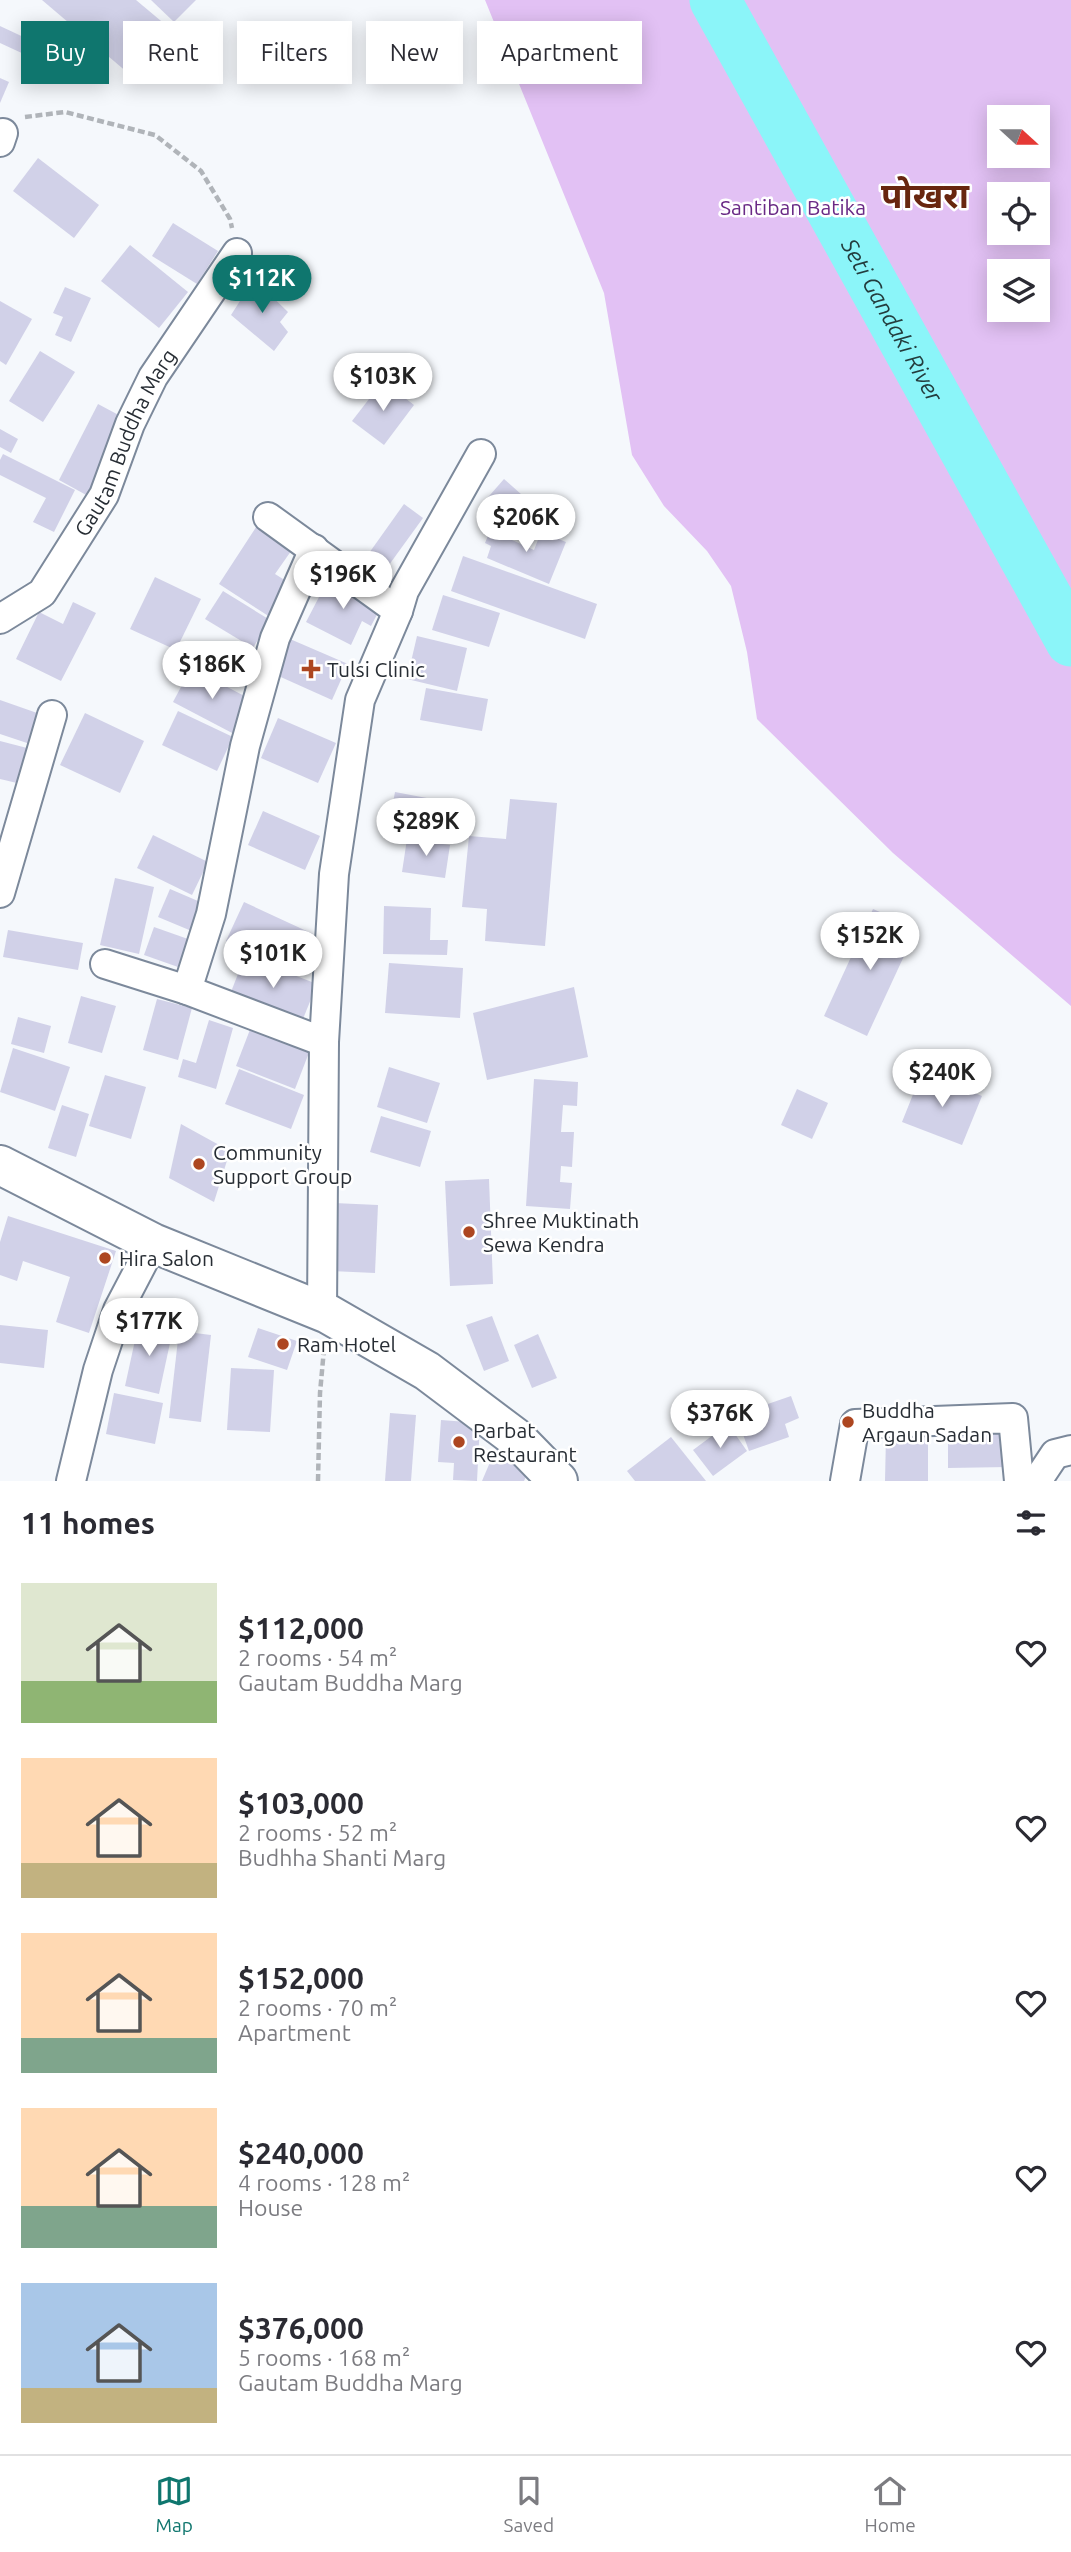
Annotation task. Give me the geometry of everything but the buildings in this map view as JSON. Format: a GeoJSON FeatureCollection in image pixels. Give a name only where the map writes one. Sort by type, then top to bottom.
{"type":"FeatureCollection","features":[{"type":"Feature","properties":{"kind":"main road"},"geometry":{"type":"LineString","coordinates":[[0,1165],[153,1243],[325,1312],[427,1371],[516,1438],[558,1481]]}},
{"type":"Feature","properties":{"kind":"street","name":"Gautam Buddha Marg"},"geometry":{"type":"LineString","coordinates":[[0,619],[42,593],[104,495],[130,424],[153,377],[237,253]]}},
{"type":"Feature","properties":{"kind":"street"},"geometry":{"type":"LineString","coordinates":[[325,1312],[324,1042],[334,874],[360,700],[404,591],[481,454]]}},
{"type":"Feature","properties":{"kind":"street"},"geometry":{"type":"LineString","coordinates":[[268,517],[398,611]]}},
{"type":"Feature","properties":{"kind":"street"},"geometry":{"type":"LineString","coordinates":[[187,989],[211,914],[245,746],[275,638],[314,549]]}},
{"type":"Feature","properties":{"kind":"street"},"geometry":{"type":"LineString","coordinates":[[0,893],[52,715]]}},
{"type":"Feature","properties":{"kind":"street"},"geometry":{"type":"LineString","coordinates":[[104,964],[187,989],[324,1042]]}},
{"type":"Feature","properties":{"kind":"street"},"geometry":{"type":"LineString","coordinates":[[71,1481],[98,1370],[118,1310],[153,1243]]}},
{"type":"Feature","properties":{"kind":"street"},"geometry":{"type":"LineString","coordinates":[[845,1481],[855,1424],[1013,1418],[1019,1481]]}},
{"type":"Feature","properties":{"kind":"street"},"geometry":{"type":"LineString","coordinates":[[1037,1481],[1055,1454],[1071,1450]]}},
{"type":"Feature","properties":{"kind":"path"},"geometry":{"type":"LineString","coordinates":[[2,137],[27,115],[65,111],[156,135],[201,171],[230,219],[237,253]]}},
{"type":"Feature","properties":{"kind":"path"},"geometry":{"type":"LineString","coordinates":[[318,1481],[325,1312]]}},
{"type":"Feature","properties":{"kind":"green space","name":"Santiban Batika"},"geometry":{"type":"Polygon","coordinates":[[[485,0],[1071,0],[1071,1006],[893,853],[757,719],[747,652],[731,586],[707,551],[664,506],[632,455],[604,293],[519,84],[642,84],[642,21],[494,21],[485,0]]]}},
{"type":"Feature","properties":{"kind":"waterway","name":"Seti Gandaki River"},"geometry":{"type":"LineString","coordinates":[[715,0],[1071,641]]}},
{"type":"Feature","properties":{"kind":"place","name":"Tulsi Clinic"},"geometry":{"type":"Point","coordinates":[311,669]}},
{"type":"Feature","properties":{"kind":"place","name":"Community Support Group"},"geometry":{"type":"Point","coordinates":[199,1164]}},
{"type":"Feature","properties":{"kind":"place","name":"Shree Muktinath Sewa Kendra"},"geometry":{"type":"Point","coordinates":[469,1232]}},
{"type":"Feature","properties":{"kind":"place","name":"Hira Salon"},"geometry":{"type":"Point","coordinates":[105,1258]}},
{"type":"Feature","properties":{"kind":"place","name":"Ram Hotel"},"geometry":{"type":"Point","coordinates":[283,1344]}},
{"type":"Feature","properties":{"kind":"place","name":"Buddha Argaun Sadan"},"geometry":{"type":"Point","coordinates":[848,1422]}},
{"type":"Feature","properties":{"kind":"place","name":"Parbat Restaurant"},"geometry":{"type":"Point","coordinates":[459,1442]}},
{"type":"Feature","properties":{"kind":"district","name":"पोखरा"},"geometry":{"type":"Point","coordinates":[925,195]}}]}
